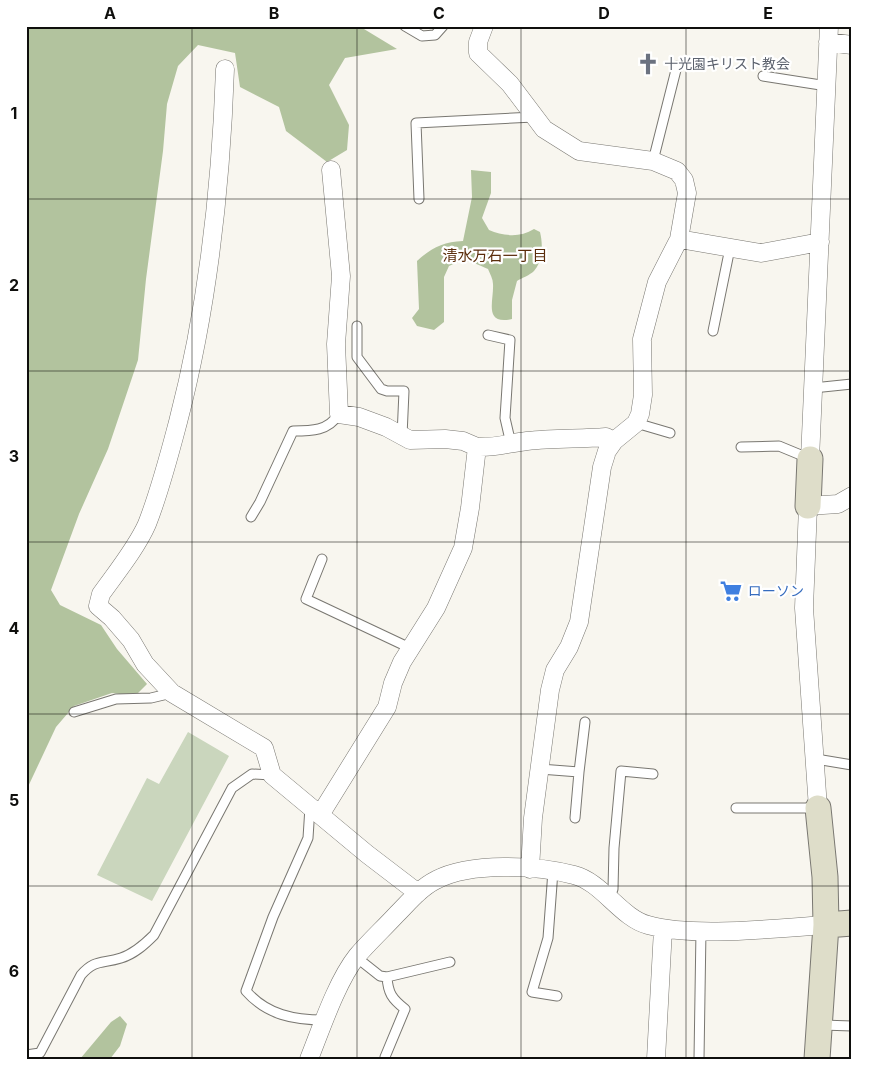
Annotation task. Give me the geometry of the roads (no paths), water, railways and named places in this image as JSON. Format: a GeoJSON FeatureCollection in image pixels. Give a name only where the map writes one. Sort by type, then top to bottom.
{"type":"FeatureCollection","features":[{"type":"Feature","properties":{"kind":"street"},"geometry":{"type":"LineString","coordinates":[[484,26],[478,42],[478,52],[510,84],[544,128],[579,151],[653,161],[677,171],[684,180],[687,193],[679,239],[657,282],[642,339],[643,395],[640,414],[636,423],[614,441],[607,451],[602,467],[579,622],[569,647],[556,670],[550,690],[533,818],[530,868]]}},
{"type":"Feature","properties":{"kind":"street"},"geometry":{"type":"LineString","coordinates":[[818,1059],[826,925],[825,877],[818,808],[804,608],[828,34],[852,45]]}},
{"type":"Feature","properties":{"kind":"street"},"geometry":{"type":"LineString","coordinates":[[225,69],[224,111],[206,291],[194,359],[170,453],[146,525],[102,594],[98,606],[112,618],[131,640],[145,664],[172,693],[264,748],[272,775],[366,854],[418,893]]}},
{"type":"Feature","properties":{"kind":"street"},"geometry":{"type":"LineString","coordinates":[[331,170],[341,276],[336,344],[339,414],[386,427],[402,437],[422,440],[454,440],[477,447],[492,448],[526,441],[606,437],[614,441]]}},
{"type":"Feature","properties":{"kind":"street"},"geometry":{"type":"LineString","coordinates":[[679,239],[761,253],[820,242]]}},
{"type":"Feature","properties":{"kind":"street"},"geometry":{"type":"LineString","coordinates":[[315,811],[387,706],[393,683],[410,648],[436,608],[463,548],[477,447]]}},
{"type":"Feature","properties":{"kind":"street"},"geometry":{"type":"LineString","coordinates":[[808,506],[838,504],[852,496]]}},
{"type":"Feature","properties":{"kind":"street"},"geometry":{"type":"LineString","coordinates":[[309,1059],[324,1020],[356,957],[418,893],[435,880],[454,873],[487,868],[530,868],[575,875],[610,897],[635,919],[645,925],[663,929],[701,930],[852,923]]}},
{"type":"Feature","properties":{"kind":"street"},"geometry":{"type":"LineString","coordinates":[[656,1059],[663,929]]}},
{"type":"Feature","properties":{"kind":"lane"},"geometry":{"type":"LineString","coordinates":[[405,26],[422,36],[435,35],[443,26]]}},
{"type":"Feature","properties":{"kind":"lane"},"geometry":{"type":"LineString","coordinates":[[653,161],[677,66]]}},
{"type":"Feature","properties":{"kind":"lane"},"geometry":{"type":"LineString","coordinates":[[763,76],[827,86]]}},
{"type":"Feature","properties":{"kind":"lane"},"geometry":{"type":"LineString","coordinates":[[419,199],[416,123],[534,117]]}},
{"type":"Feature","properties":{"kind":"lane"},"geometry":{"type":"LineString","coordinates":[[713,332],[730,248]]}},
{"type":"Feature","properties":{"kind":"lane"},"geometry":{"type":"LineString","coordinates":[[357,326],[357,357],[381,389],[387,392],[404,391],[402,437]]}},
{"type":"Feature","properties":{"kind":"lane"},"geometry":{"type":"LineString","coordinates":[[488,335],[510,340],[505,412],[511,444]]}},
{"type":"Feature","properties":{"kind":"lane"},"geometry":{"type":"LineString","coordinates":[[814,388],[852,384]]}},
{"type":"Feature","properties":{"kind":"lane"},"geometry":{"type":"LineString","coordinates":[[251,517],[260,502],[293,430],[309,431],[326,428],[333,424],[339,414]]}},
{"type":"Feature","properties":{"kind":"lane"},"geometry":{"type":"LineString","coordinates":[[636,423],[670,433]]}},
{"type":"Feature","properties":{"kind":"lane"},"geometry":{"type":"LineString","coordinates":[[741,447],[779,446],[810,459]]}},
{"type":"Feature","properties":{"kind":"lane"},"geometry":{"type":"LineString","coordinates":[[322,560],[306,599],[410,648]]}},
{"type":"Feature","properties":{"kind":"lane"},"geometry":{"type":"LineString","coordinates":[[74,712],[116,699],[151,698],[172,693]]}},
{"type":"Feature","properties":{"kind":"lane"},"geometry":{"type":"LineString","coordinates":[[575,818],[585,722]]}},
{"type":"Feature","properties":{"kind":"lane"},"geometry":{"type":"LineString","coordinates":[[816,759],[852,765]]}},
{"type":"Feature","properties":{"kind":"lane"},"geometry":{"type":"LineString","coordinates":[[540,769],[579,772]]}},
{"type":"Feature","properties":{"kind":"lane"},"geometry":{"type":"LineString","coordinates":[[610,897],[613,888],[614,848],[621,771],[653,774]]}},
{"type":"Feature","properties":{"kind":"lane"},"geometry":{"type":"LineString","coordinates":[[26,1055],[40,1053],[81,975],[90,965],[121,958],[140,949],[154,935],[232,788],[252,774],[272,775]]}},
{"type":"Feature","properties":{"kind":"lane"},"geometry":{"type":"LineString","coordinates":[[736,808],[818,808]]}},
{"type":"Feature","properties":{"kind":"lane"},"geometry":{"type":"LineString","coordinates":[[315,811],[308,838],[274,917],[246,992],[255,1002],[268,1010],[292,1018],[324,1020]]}},
{"type":"Feature","properties":{"kind":"lane"},"geometry":{"type":"LineString","coordinates":[[553,871],[548,938],[532,992],[557,996]]}},
{"type":"Feature","properties":{"kind":"lane"},"geometry":{"type":"LineString","coordinates":[[699,1059],[701,930]]}},
{"type":"Feature","properties":{"kind":"lane"},"geometry":{"type":"LineString","coordinates":[[356,957],[380,976],[387,977],[450,962]]}},
{"type":"Feature","properties":{"kind":"lane"},"geometry":{"type":"LineString","coordinates":[[385,1057],[405,1009],[392,999],[388,991],[387,977]]}},
{"type":"Feature","properties":{"kind":"lane"},"geometry":{"type":"LineString","coordinates":[[821,1025],[852,1026]]}},
{"type":"Feature","properties":{"kind":"place","name":"十光園キリスト教会"},"geometry":{"type":"Point","coordinates":[648,64]}},
{"type":"Feature","properties":{"kind":"place","name":"ローソン"},"geometry":{"type":"Point","coordinates":[731,591]}},
{"type":"Feature","properties":{"kind":"district","name":"清水万石一丁目"},"geometry":{"type":"Point","coordinates":[495,256]}}]}
